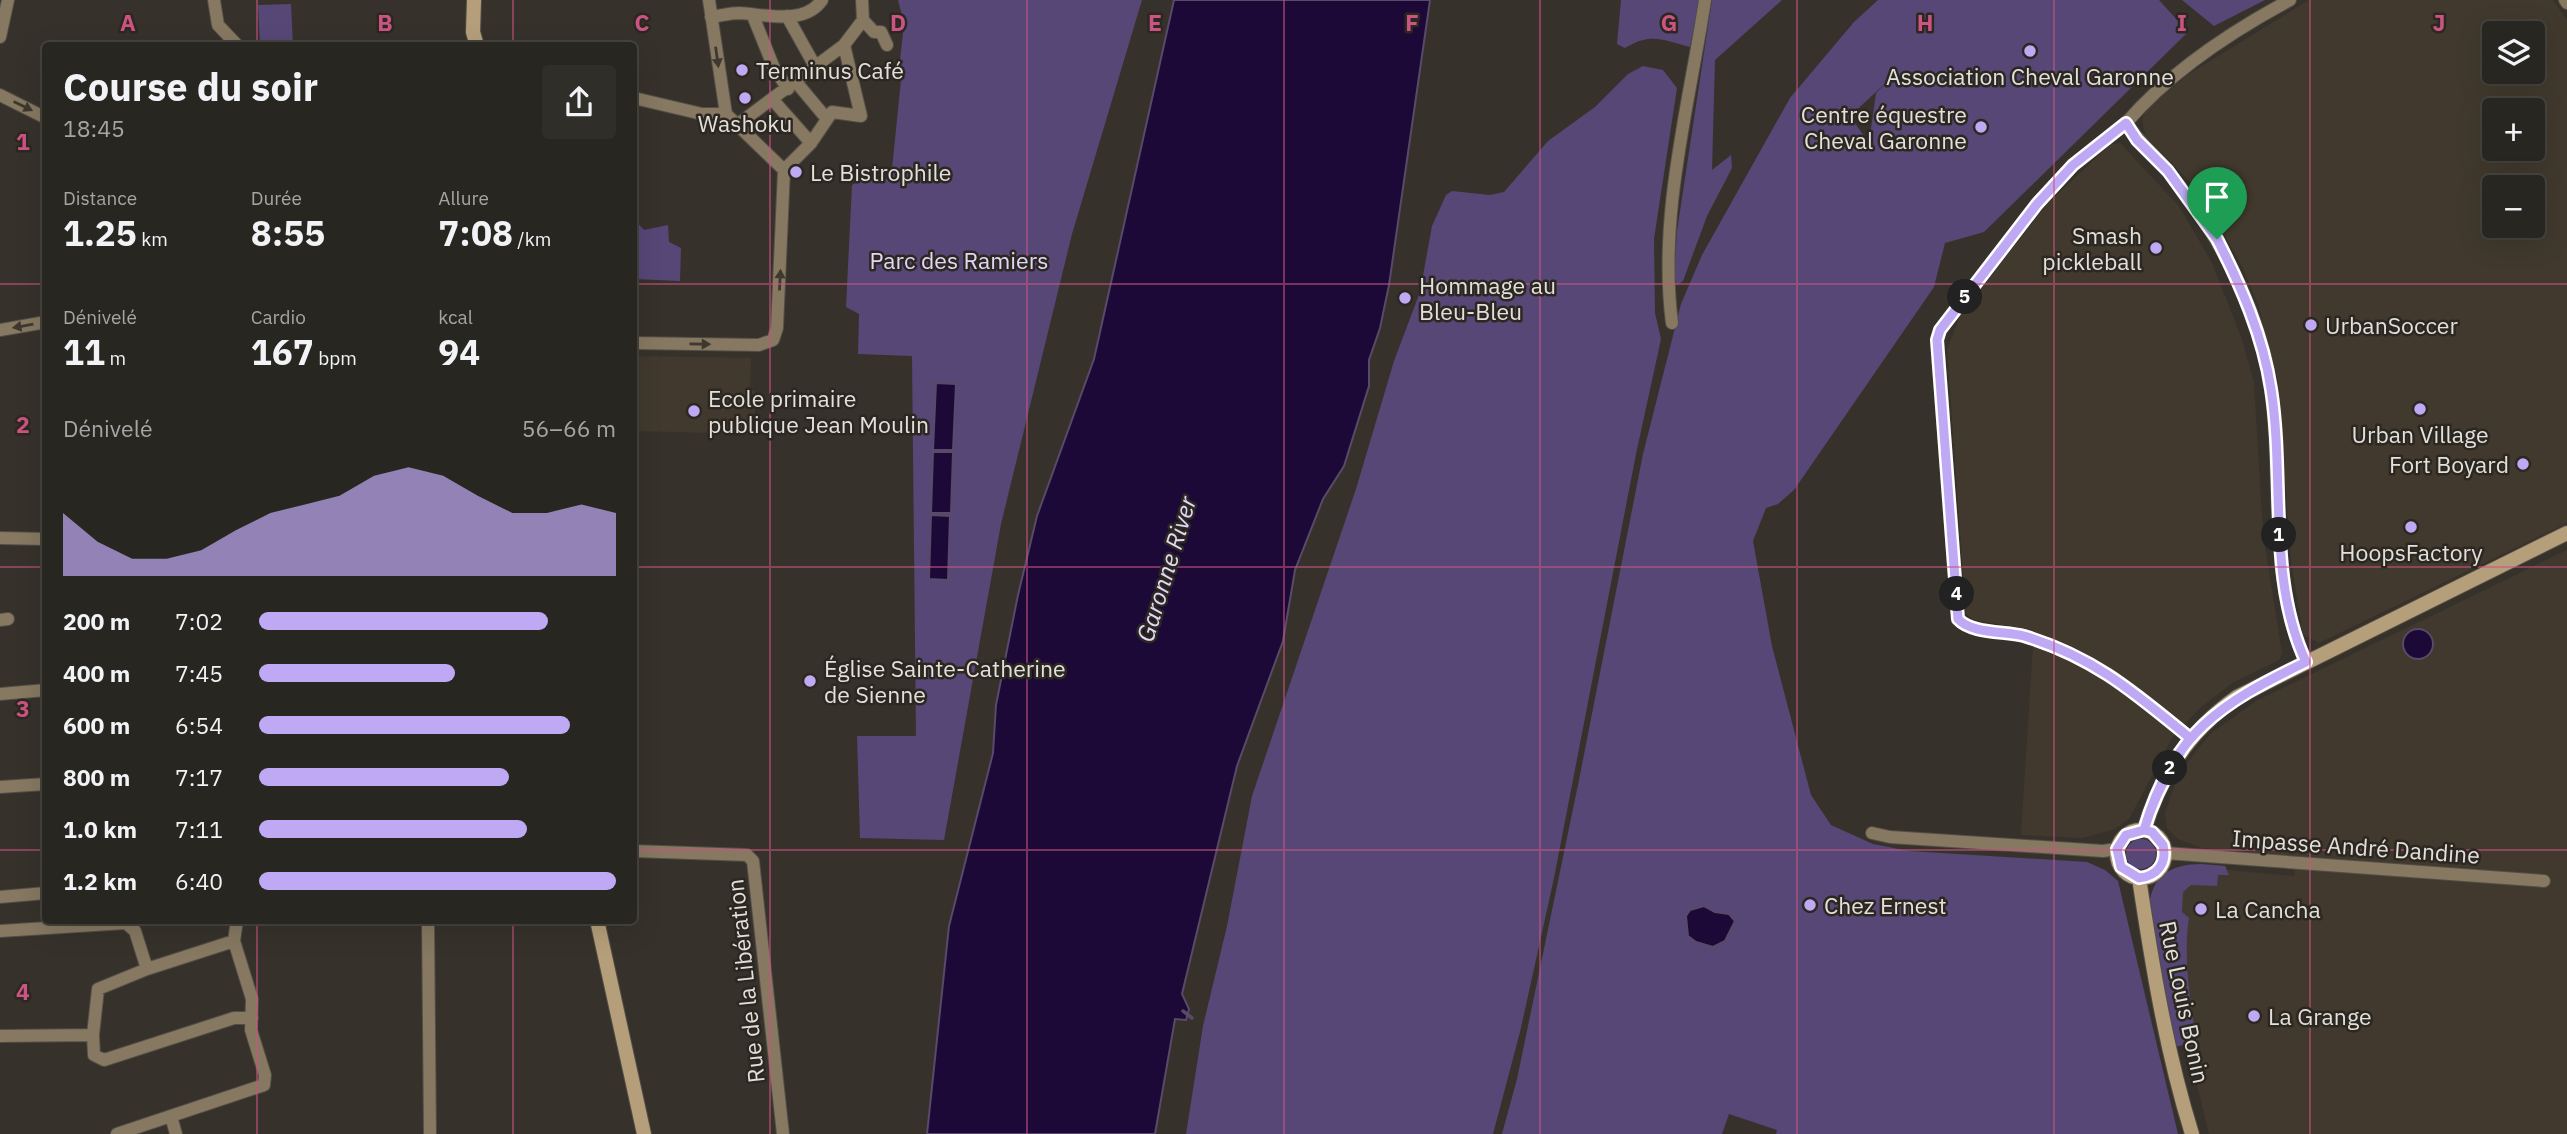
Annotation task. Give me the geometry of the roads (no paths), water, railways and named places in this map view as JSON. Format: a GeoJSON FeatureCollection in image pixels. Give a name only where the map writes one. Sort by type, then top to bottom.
{"type":"FeatureCollection","features":[{"type":"Feature","properties":{"kind":"street"},"geometry":{"type":"LineString","coordinates":[[0,37],[8,0]]}},
{"type":"Feature","properties":{"kind":"street"},"geometry":{"type":"LineString","coordinates":[[215,0],[218,25],[234,42]]}},
{"type":"Feature","properties":{"kind":"street"},"geometry":{"type":"LineString","coordinates":[[474,0],[473,32],[476,42]]}},
{"type":"Feature","properties":{"kind":"street"},"geometry":{"type":"LineString","coordinates":[[709,0],[726,114],[784,170]]}},
{"type":"Feature","properties":{"kind":"street"},"geometry":{"type":"LineString","coordinates":[[711,17],[739,13],[753,16],[787,16],[805,13],[822,0]]}},
{"type":"Feature","properties":{"kind":"street"},"geometry":{"type":"LineString","coordinates":[[862,0],[863,20],[874,32],[881,32],[887,45]]}},
{"type":"Feature","properties":{"kind":"street"},"geometry":{"type":"LineString","coordinates":[[1672,323],[1667,287],[1669,231],[1706,0]]}},
{"type":"Feature","properties":{"kind":"street"},"geometry":{"type":"LineString","coordinates":[[2190,738],[2127,686],[2078,656],[2020,635],[1965,626],[1958,619],[1937,340],[1940,330],[2037,204],[2073,165],[2126,123],[2141,105],[2180,72],[2290,0]]}},
{"type":"Feature","properties":{"kind":"street"},"geometry":{"type":"LineString","coordinates":[[753,16],[774,68],[827,119]]}},
{"type":"Feature","properties":{"kind":"street"},"geometry":{"type":"LineString","coordinates":[[787,16],[816,68]]}},
{"type":"Feature","properties":{"kind":"street"},"geometry":{"type":"LineString","coordinates":[[737,125],[844,45],[863,20]]}},
{"type":"Feature","properties":{"kind":"street"},"geometry":{"type":"LineString","coordinates":[[637,343],[759,345],[773,340],[777,328],[784,170],[811,143],[832,112],[861,116],[844,45]]}},
{"type":"Feature","properties":{"kind":"street"},"geometry":{"type":"LineString","coordinates":[[0,95],[42,116]]}},
{"type":"Feature","properties":{"kind":"street"},"geometry":{"type":"LineString","coordinates":[[637,99],[702,114],[726,114]]}},
{"type":"Feature","properties":{"kind":"street"},"geometry":{"type":"LineString","coordinates":[[772,99],[811,143]]}},
{"type":"Feature","properties":{"kind":"street"},"geometry":{"type":"LineString","coordinates":[[2126,123],[2193,202],[2217,239],[2248,305],[2271,388],[2276,515],[2292,619],[2306,662]]}},
{"type":"Feature","properties":{"kind":"street"},"geometry":{"type":"LineString","coordinates":[[0,330],[42,323]]}},
{"type":"Feature","properties":{"kind":"street"},"geometry":{"type":"LineString","coordinates":[[2144,830],[2160,783],[2190,738],[2214,713],[2237,697],[2567,533]]}},
{"type":"Feature","properties":{"kind":"street"},"geometry":{"type":"LineString","coordinates":[[0,538],[42,539]]}},
{"type":"Feature","properties":{"kind":"street"},"geometry":{"type":"LineString","coordinates":[[0,694],[42,690]]}},
{"type":"Feature","properties":{"kind":"street"},"geometry":{"type":"LineString","coordinates":[[0,787],[42,784]]}},
{"type":"Feature","properties":{"kind":"street"},"geometry":{"type":"LineString","coordinates":[[2144,830],[2158,838],[2165,853],[2159,870],[2139,878],[2121,867],[2117,849],[2126,835],[2144,830]]}},
{"type":"Feature","properties":{"kind":"street"},"geometry":{"type":"LineString","coordinates":[[1872,833],[1890,837],[1973,843],[2117,849]]}},
{"type":"Feature","properties":{"kind":"street","name":"Rue de la Libération"},"geometry":{"type":"LineString","coordinates":[[637,850],[747,855],[753,861],[783,1134]]}},
{"type":"Feature","properties":{"kind":"street","name":"Impasse André Dandine"},"geometry":{"type":"LineString","coordinates":[[2165,853],[2544,881]]}},
{"type":"Feature","properties":{"kind":"street","name":"Rue Louis Bonin"},"geometry":{"type":"LineString","coordinates":[[2139,878],[2145,931],[2192,1134]]}},
{"type":"Feature","properties":{"kind":"street"},"geometry":{"type":"LineString","coordinates":[[0,897],[42,893]]}},
{"type":"Feature","properties":{"kind":"street"},"geometry":{"type":"LineString","coordinates":[[0,931],[110,924]]}},
{"type":"Feature","properties":{"kind":"street"},"geometry":{"type":"LineString","coordinates":[[127,924],[135,931],[147,970]]}},
{"type":"Feature","properties":{"kind":"street"},"geometry":{"type":"LineString","coordinates":[[117,1134],[264,1085],[265,1076],[253,1039],[252,999],[234,941],[236,924]]}},
{"type":"Feature","properties":{"kind":"street"},"geometry":{"type":"LineString","coordinates":[[428,924],[430,1134]]}},
{"type":"Feature","properties":{"kind":"street"},"geometry":{"type":"LineString","coordinates":[[598,924],[644,1134]]}},
{"type":"Feature","properties":{"kind":"street"},"geometry":{"type":"LineString","coordinates":[[234,941],[98,989],[93,1035],[94,1055],[104,1060],[234,1018],[252,1018]]}},
{"type":"Feature","properties":{"kind":"street"},"geometry":{"type":"LineString","coordinates":[[0,1037],[93,1035]]}},
{"type":"Feature","properties":{"kind":"street"},"geometry":{"type":"LineString","coordinates":[[171,1116],[176,1134]]}},
{"type":"Feature","properties":{"kind":"water","name":"Garonne River"},"geometry":{"type":"Polygon","coordinates":[[[1174,0],[1430,0],[1389,285],[1380,328],[1369,360],[1369,386],[1344,466],[1323,499],[1295,570],[1283,641],[1237,766],[1182,994],[1189,1009],[1186,1020],[1175,1019],[1155,1134],[927,1134],[949,926],[993,753],[996,705],[1018,595],[1037,516],[1094,359],[1174,0]]]}},
{"type":"Feature","properties":{"kind":"water"},"geometry":{"type":"Polygon","coordinates":[[[936,383],[956,384],[953,450],[933,450],[936,383]]]}},
{"type":"Feature","properties":{"kind":"water"},"geometry":{"type":"Polygon","coordinates":[[[933,452],[953,452],[951,513],[931,513],[933,452]]]}},
{"type":"Feature","properties":{"kind":"water"},"geometry":{"type":"Polygon","coordinates":[[[931,515],[950,516],[948,580],[929,579],[931,515]]]}},
{"type":"Feature","properties":{"kind":"water"},"geometry":{"type":"Polygon","coordinates":[[[2418,629],[2429,633],[2433,644],[2429,655],[2418,659],[2407,655],[2403,644],[2407,633],[2418,629]]]}},
{"type":"Feature","properties":{"kind":"water"},"geometry":{"type":"Polygon","coordinates":[[[1704,906],[1715,912],[1729,914],[1735,921],[1725,941],[1713,947],[1696,942],[1688,936],[1686,916],[1690,910],[1704,906]]]}},
{"type":"Feature","properties":{"kind":"waterway"},"geometry":{"type":"LineString","coordinates":[[1183,1011],[1192,1018]]}},
{"type":"Feature","properties":{"kind":"place","name":"Association Cheval Garonne"},"geometry":{"type":"Point","coordinates":[2030,51]}},
{"type":"Feature","properties":{"kind":"place","name":"Terminus Café"},"geometry":{"type":"Point","coordinates":[742,70]}},
{"type":"Feature","properties":{"kind":"place","name":"Washoku"},"geometry":{"type":"Point","coordinates":[745,98]}},
{"type":"Feature","properties":{"kind":"place","name":"Centre équestre Cheval Garonne"},"geometry":{"type":"Point","coordinates":[1981,127]}},
{"type":"Feature","properties":{"kind":"place","name":"Le Bistrophile"},"geometry":{"type":"Point","coordinates":[796,172]}},
{"type":"Feature","properties":{"kind":"place","name":"Smash pickleball"},"geometry":{"type":"Point","coordinates":[2156,248]}},
{"type":"Feature","properties":{"kind":"place","name":"Hommage au Bleu-Bleu"},"geometry":{"type":"Point","coordinates":[1405,298]}},
{"type":"Feature","properties":{"kind":"place","name":"UrbanSoccer"},"geometry":{"type":"Point","coordinates":[2311,325]}},
{"type":"Feature","properties":{"kind":"place","name":"Urban Village"},"geometry":{"type":"Point","coordinates":[2420,409]}},
{"type":"Feature","properties":{"kind":"place","name":"Ecole primaire publique Jean Moulin"},"geometry":{"type":"Point","coordinates":[694,411]}},
{"type":"Feature","properties":{"kind":"place","name":"Fort Boyard"},"geometry":{"type":"Point","coordinates":[2523,464]}},
{"type":"Feature","properties":{"kind":"place","name":"HoopsFactory"},"geometry":{"type":"Point","coordinates":[2411,527]}},
{"type":"Feature","properties":{"kind":"place","name":"Église Sainte-Catherine de Sienne"},"geometry":{"type":"Point","coordinates":[810,681]}},
{"type":"Feature","properties":{"kind":"place","name":"Chez Ernest"},"geometry":{"type":"Point","coordinates":[1810,905]}},
{"type":"Feature","properties":{"kind":"place","name":"La Cancha"},"geometry":{"type":"Point","coordinates":[2201,909]}},
{"type":"Feature","properties":{"kind":"place","name":"La Grange"},"geometry":{"type":"Point","coordinates":[2254,1016]}},
{"type":"Feature","properties":{"kind":"park label","name":"Parc des Ramiers"},"geometry":{"type":"Point","coordinates":[959,260]}}]}
